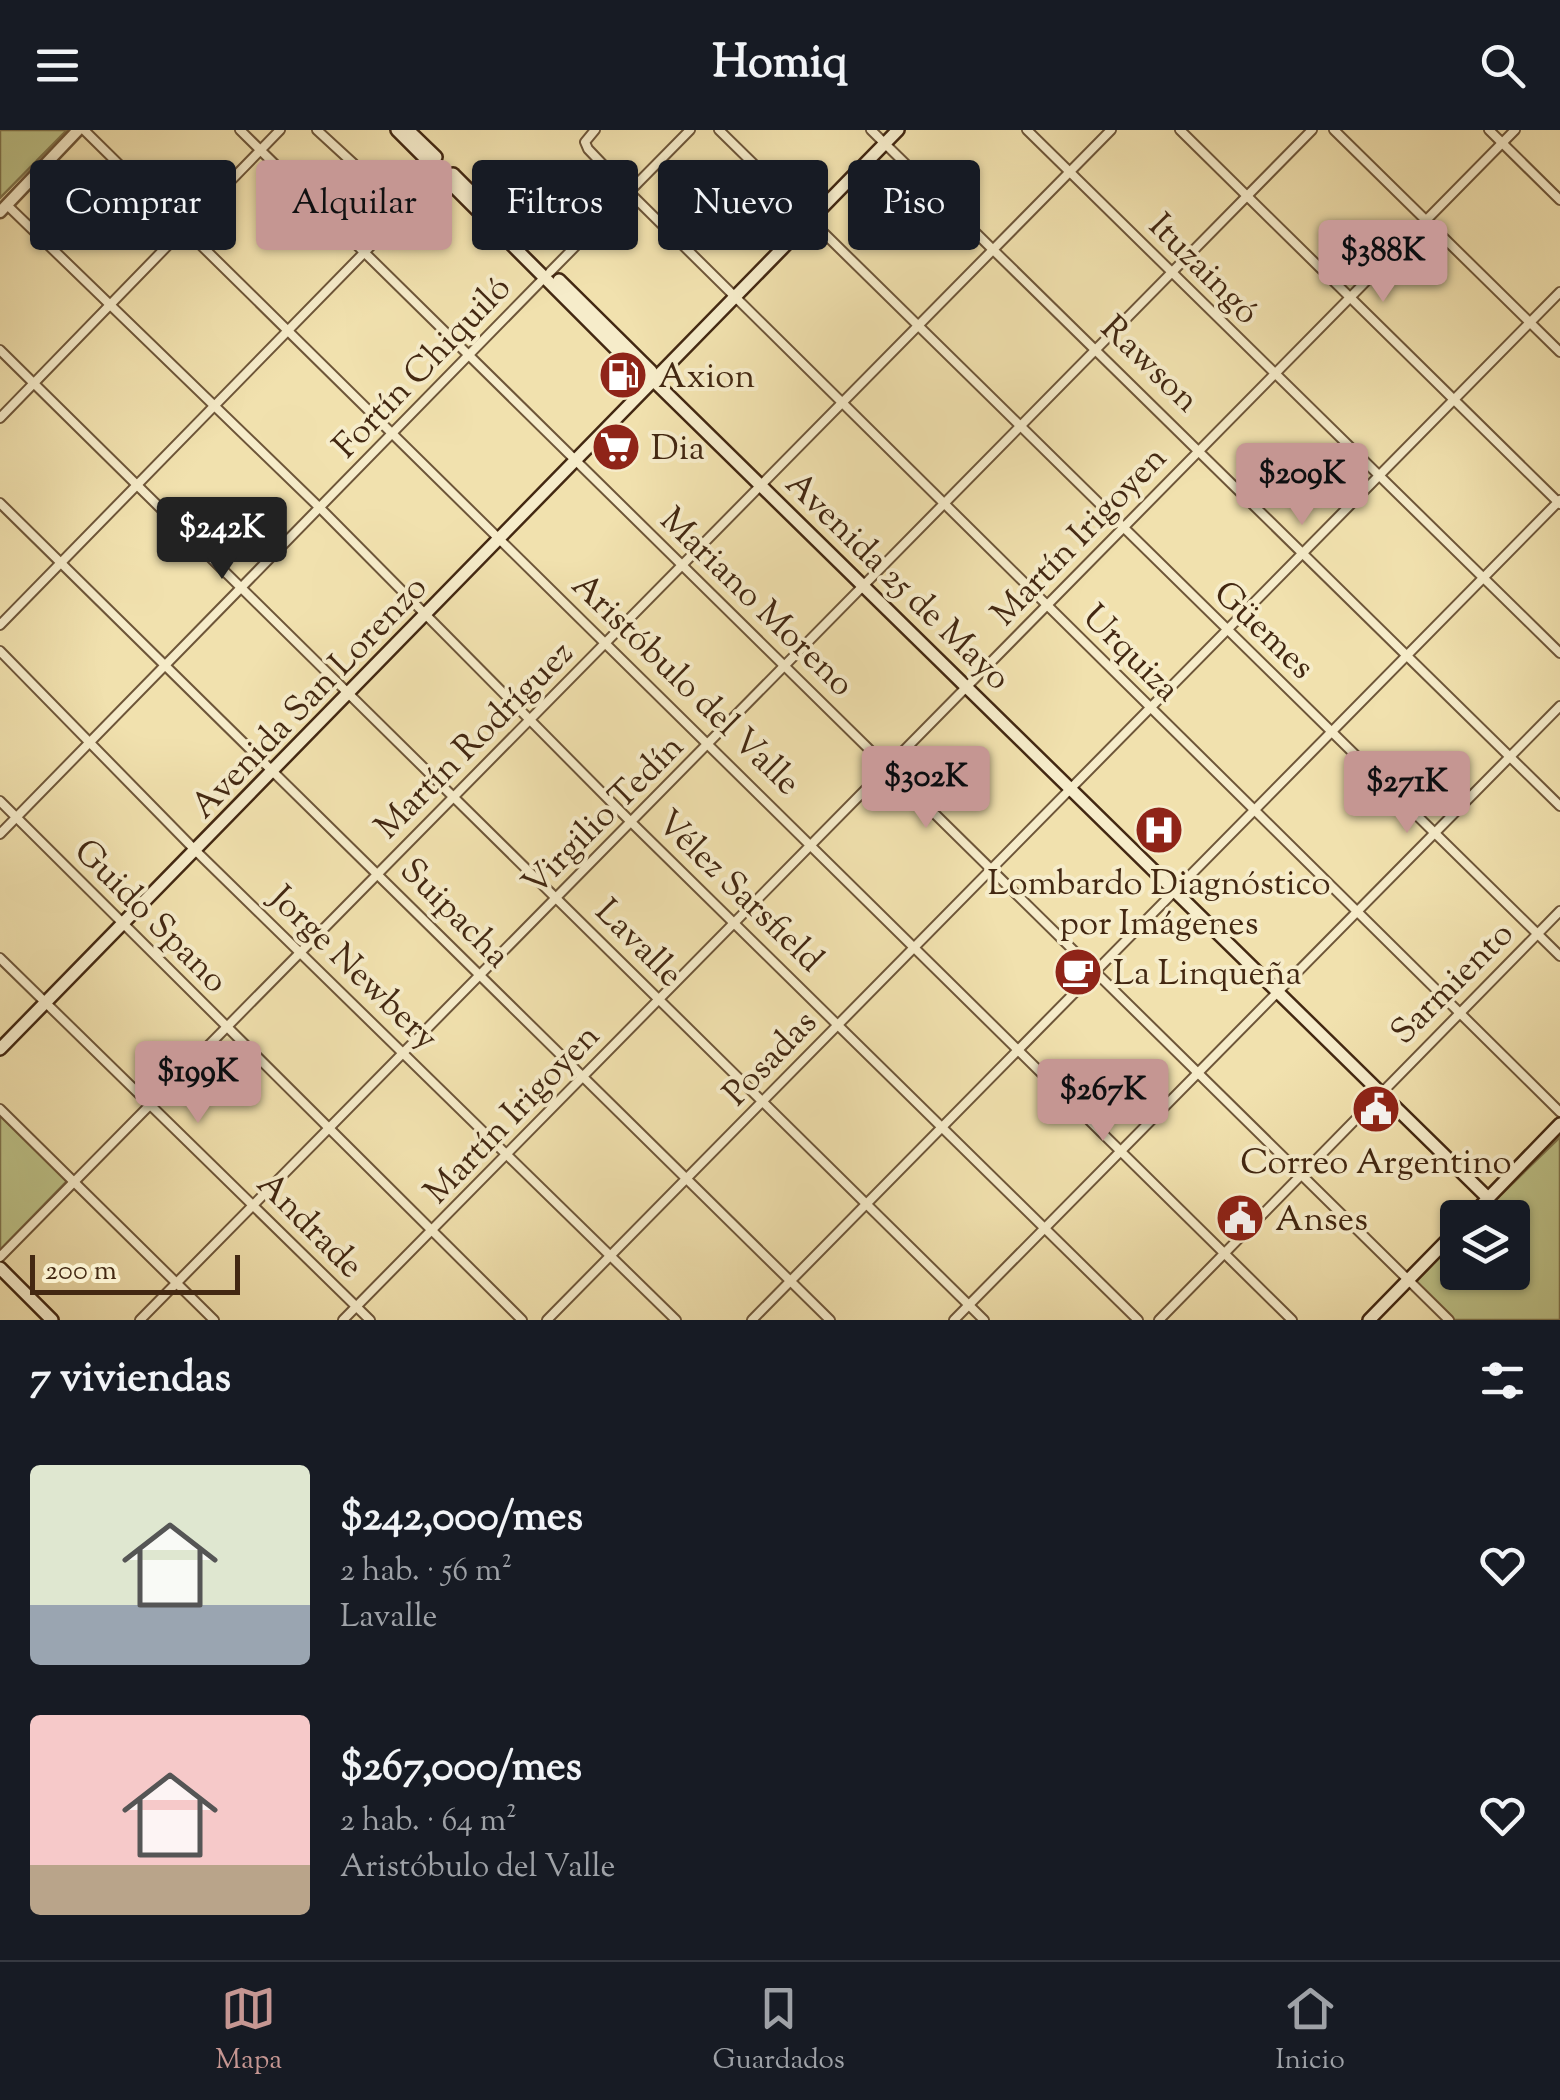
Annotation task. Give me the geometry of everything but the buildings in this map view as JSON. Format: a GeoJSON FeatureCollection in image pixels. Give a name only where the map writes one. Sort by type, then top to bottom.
{"type":"FeatureCollection","features":[{"type":"Feature","properties":{"kind":"main road","name":"Avenida 25 de Mayo"},"geometry":{"type":"LineString","coordinates":[[397,130],[431,160]]}},
{"type":"Feature","properties":{"kind":"main road","name":"Avenida 25 de Mayo"},"geometry":{"type":"LineString","coordinates":[[408,130],[434,160]]}},
{"type":"Feature","properties":{"kind":"main road","name":"Avenida San Lorenzo"},"geometry":{"type":"LineString","coordinates":[[828,202],[898,130]]}},
{"type":"Feature","properties":{"kind":"main road","name":"Avenida 25 de Mayo"},"geometry":{"type":"LineString","coordinates":[[452,179],[644,377],[655,382],[968,684],[1488,1198]]}},
{"type":"Feature","properties":{"kind":"main road","name":"Avenida San Lorenzo"},"geometry":{"type":"LineString","coordinates":[[0,1049],[782,250]]}},
{"type":"Feature","properties":{"kind":"main road"},"geometry":{"type":"LineString","coordinates":[[1488,1198],[1560,1124]]}},
{"type":"Feature","properties":{"kind":"main road"},"geometry":{"type":"LineString","coordinates":[[1369,1320],[1440,1247]]}},
{"type":"Feature","properties":{"kind":"main road"},"geometry":{"type":"LineString","coordinates":[[0,1268],[52,1320]]}},
{"type":"Feature","properties":{"kind":"street"},"geometry":{"type":"LineString","coordinates":[[3,208],[81,130]]}},
{"type":"Feature","properties":{"kind":"street","name":"Aristóbulo del Valle"},"geometry":{"type":"LineString","coordinates":[[81,130],[113,160]]}},
{"type":"Feature","properties":{"kind":"street","name":"Mariano Moreno"},"geometry":{"type":"LineString","coordinates":[[240,130],[1449,1320]]}},
{"type":"Feature","properties":{"kind":"street"},"geometry":{"type":"LineString","coordinates":[[236,175],[280,130]]}},
{"type":"Feature","properties":{"kind":"street"},"geometry":{"type":"LineString","coordinates":[[317,130],[350,160]]}},
{"type":"Feature","properties":{"kind":"street","name":"Urquiza"},"geometry":{"type":"LineString","coordinates":[[595,130],[585,142],[601,160]]}},
{"type":"Feature","properties":{"kind":"street","name":"Fortín Chiquiló"},"geometry":{"type":"LineString","coordinates":[[638,183],[690,130]]}},
{"type":"Feature","properties":{"kind":"street","name":"Güemes"},"geometry":{"type":"LineString","coordinates":[[719,130],[749,160]]}},
{"type":"Feature","properties":{"kind":"street","name":"Rawson"},"geometry":{"type":"LineString","coordinates":[[871,130],[1560,806]]}},
{"type":"Feature","properties":{"kind":"street","name":"Ituzaingó"},"geometry":{"type":"LineString","coordinates":[[1027,130],[1560,652]]}},
{"type":"Feature","properties":{"kind":"street","name":"Martín Rodríguez"},"geometry":{"type":"LineString","coordinates":[[0,1257],[1110,130]]}},
{"type":"Feature","properties":{"kind":"street"},"geometry":{"type":"LineString","coordinates":[[752,1320],[1559,502],[1180,130]]}},
{"type":"Feature","properties":{"kind":"street","name":"Virgilio Tedín"},"geometry":{"type":"LineString","coordinates":[[140,1320],[1312,130]]}},
{"type":"Feature","properties":{"kind":"street"},"geometry":{"type":"LineString","coordinates":[[1334,130],[1560,352]]}},
{"type":"Feature","properties":{"kind":"street"},"geometry":{"type":"LineString","coordinates":[[1489,130],[1560,200]]}},
{"type":"Feature","properties":{"kind":"street","name":"Martín Irigoyen"},"geometry":{"type":"LineString","coordinates":[[343,1320],[1515,130]]}},
{"type":"Feature","properties":{"kind":"street","name":"Urquiza"},"geometry":{"type":"LineString","coordinates":[[638,201],[1560,1112]]}},
{"type":"Feature","properties":{"kind":"street","name":"Vélez Sarsfield"},"geometry":{"type":"LineString","coordinates":[[3,208],[111,304],[321,508],[632,823],[1138,1320]]}},
{"type":"Feature","properties":{"kind":"street","name":"Güemes"},"geometry":{"type":"LineString","coordinates":[[828,238],[1560,956]]}},
{"type":"Feature","properties":{"kind":"street"},"geometry":{"type":"LineString","coordinates":[[0,418],[164,250]]}},
{"type":"Feature","properties":{"kind":"street","name":"Aristóbulo del Valle"},"geometry":{"type":"LineString","coordinates":[[207,250],[1292,1320]]}},
{"type":"Feature","properties":{"kind":"street","name":"Fortín Chiquiló"},"geometry":{"type":"LineString","coordinates":[[0,834],[572,250]]}},
{"type":"Feature","properties":{"kind":"street"},"geometry":{"type":"LineString","coordinates":[[0,625],[366,252]]}},
{"type":"Feature","properties":{"kind":"street","name":"Posadas"},"geometry":{"type":"LineString","coordinates":[[548,1320],[1560,292]]}},
{"type":"Feature","properties":{"kind":"street","name":"Lavalle"},"geometry":{"type":"LineString","coordinates":[[0,350],[984,1320]]}},
{"type":"Feature","properties":{"kind":"street","name":"Suipacha"},"geometry":{"type":"LineString","coordinates":[[0,503],[830,1320]]}},
{"type":"Feature","properties":{"kind":"street","name":"Jorge Newbery"},"geometry":{"type":"LineString","coordinates":[[0,651],[195,850],[676,1320]]}},
{"type":"Feature","properties":{"kind":"street"},"geometry":{"type":"LineString","coordinates":[[954,1320],[1560,706]]}},
{"type":"Feature","properties":{"kind":"street","name":"Guido Spano"},"geometry":{"type":"LineString","coordinates":[[0,801],[522,1320]]}},
{"type":"Feature","properties":{"kind":"street","name":"Sarmiento"},"geometry":{"type":"LineString","coordinates":[[1159,1320],[1560,911]]}},
{"type":"Feature","properties":{"kind":"street","name":"Andrade"},"geometry":{"type":"LineString","coordinates":[[0,958],[370,1320]]}},
{"type":"Feature","properties":{"kind":"street"},"geometry":{"type":"LineString","coordinates":[[0,1108],[214,1320]]}},
{"type":"Feature","properties":{"kind":"green space"},"geometry":{"type":"Polygon","coordinates":[[[0,130],[67,130],[37,160],[30,160],[30,168],[0,198],[0,130]]]}},
{"type":"Feature","properties":{"kind":"green space"},"geometry":{"type":"Polygon","coordinates":[[[0,1113],[67,1181],[0,1250],[0,1113]]]}},
{"type":"Feature","properties":{"kind":"green space"},"geometry":{"type":"Polygon","coordinates":[[[1560,1137],[1560,1320],[1454,1320],[1415,1282],[1440,1256],[1440,1290],[1530,1290],[1530,1200],[1495,1200],[1560,1137]]]}},
{"type":"Feature","properties":{"kind":"place","name":"Axion"},"geometry":{"type":"Point","coordinates":[623,375]}},
{"type":"Feature","properties":{"kind":"place","name":"Dia"},"geometry":{"type":"Point","coordinates":[616,447]}},
{"type":"Feature","properties":{"kind":"place","name":"Lombardo Diagnóstico por Imágenes"},"geometry":{"type":"Point","coordinates":[1159,830]}},
{"type":"Feature","properties":{"kind":"place","name":"La Linqueña"},"geometry":{"type":"Point","coordinates":[1078,972]}},
{"type":"Feature","properties":{"kind":"place","name":"Correo Argentino"},"geometry":{"type":"Point","coordinates":[1376,1109]}},
{"type":"Feature","properties":{"kind":"place","name":"Anses"},"geometry":{"type":"Point","coordinates":[1240,1218]}}]}
